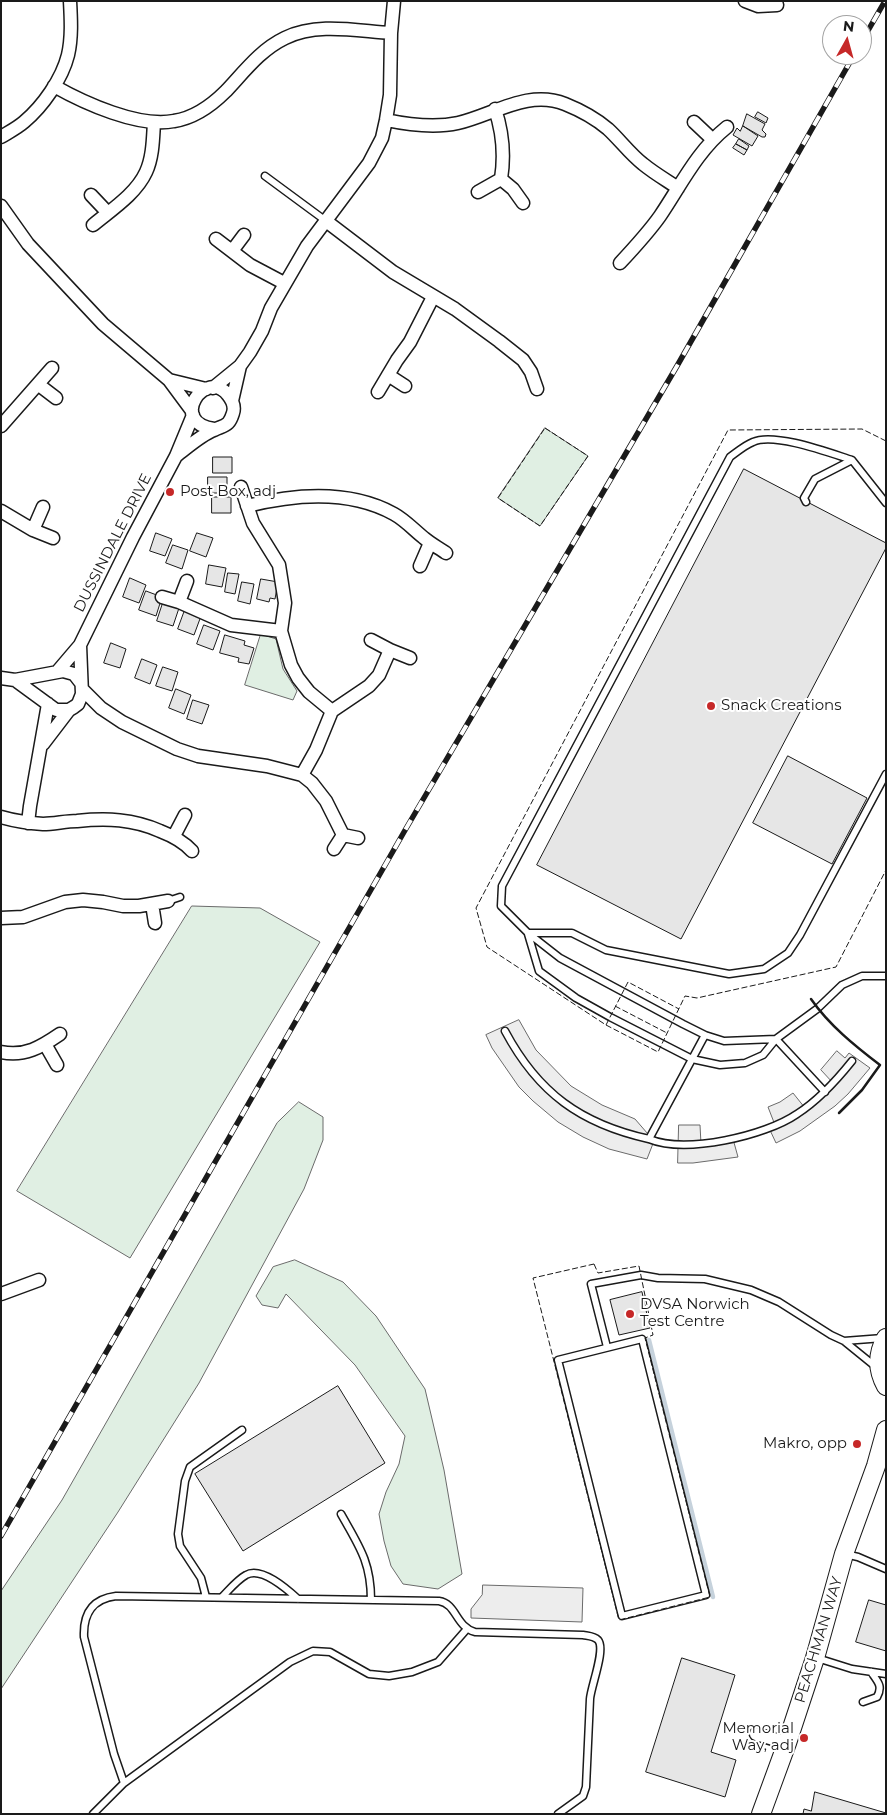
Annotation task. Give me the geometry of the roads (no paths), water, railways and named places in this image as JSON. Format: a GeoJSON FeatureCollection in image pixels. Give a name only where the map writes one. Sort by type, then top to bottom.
{"type":"FeatureCollection","features":[{"type":"Feature","properties":{"kind":"street"},"geometry":{"type":"LineString","coordinates":[[1,137],[24,122],[45,100],[54,86],[68,55],[72,21],[70,1]]}},
{"type":"Feature","properties":{"kind":"street"},"geometry":{"type":"LineString","coordinates":[[232,401],[240,366],[262,331],[284,283],[307,246],[369,163],[382,138],[390,95],[391,33],[394,1]]}},
{"type":"Feature","properties":{"kind":"street"},"geometry":{"type":"LineString","coordinates":[[744,1],[758,6],[777,4]]}},
{"type":"Feature","properties":{"kind":"street"},"geometry":{"type":"LineString","coordinates":[[54,86],[96,107],[125,116],[154,122],[173,122],[193,115],[212,105],[259,55],[275,44],[292,36],[315,30],[337,29],[391,33]]}},
{"type":"Feature","properties":{"kind":"street"},"geometry":{"type":"LineString","coordinates":[[386,120],[440,126],[460,123],[495,109],[531,100],[545,99],[563,103],[584,112],[607,129],[642,163],[678,188]]}},
{"type":"Feature","properties":{"kind":"street"},"geometry":{"type":"LineString","coordinates":[[495,109],[504,143],[501,179]]}},
{"type":"Feature","properties":{"kind":"street"},"geometry":{"type":"LineString","coordinates":[[94,225],[139,186],[147,171],[154,122]]}},
{"type":"Feature","properties":{"kind":"street"},"geometry":{"type":"LineString","coordinates":[[694,122],[712,139]]}},
{"type":"Feature","properties":{"kind":"street"},"geometry":{"type":"LineString","coordinates":[[620,263],[660,217],[692,166],[712,139],[727,128]]}},
{"type":"Feature","properties":{"kind":"street"},"geometry":{"type":"LineString","coordinates":[[478,192],[501,179]]}},
{"type":"Feature","properties":{"kind":"street"},"geometry":{"type":"LineString","coordinates":[[501,179],[523,203]]}},
{"type":"Feature","properties":{"kind":"street"},"geometry":{"type":"LineString","coordinates":[[91,195],[108,213]]}},
{"type":"Feature","properties":{"kind":"street"},"geometry":{"type":"LineString","coordinates":[[1,206],[28,244],[103,324],[169,380],[200,425],[214,430]]}},
{"type":"Feature","properties":{"kind":"street"},"geometry":{"type":"LineString","coordinates":[[326,221],[393,272],[462,314],[523,360],[531,372],[537,389]]}},
{"type":"Feature","properties":{"kind":"street"},"geometry":{"type":"LineString","coordinates":[[232,251],[244,235]]}},
{"type":"Feature","properties":{"kind":"street"},"geometry":{"type":"LineString","coordinates":[[216,239],[250,265],[284,283]]}},
{"type":"Feature","properties":{"kind":"street"},"geometry":{"type":"LineString","coordinates":[[378,392],[410,342],[433,297]]}},
{"type":"Feature","properties":{"kind":"street","name":"DUSSINDALE DRIVE"},"geometry":{"type":"LineString","coordinates":[[28,823],[47,703],[43,696],[43,686],[48,677],[55,673],[80,645],[133,537],[176,456],[197,395],[240,366]]}},
{"type":"Feature","properties":{"kind":"street"},"geometry":{"type":"LineString","coordinates":[[1,426],[52,368]]}},
{"type":"Feature","properties":{"kind":"street"},"geometry":{"type":"LineString","coordinates":[[388,375],[404,386]]}},
{"type":"Feature","properties":{"kind":"street"},"geometry":{"type":"LineString","coordinates":[[169,380],[225,392],[232,401]]}},
{"type":"Feature","properties":{"kind":"street"},"geometry":{"type":"LineString","coordinates":[[39,385],[56,398]]}},
{"type":"Feature","properties":{"kind":"street","name":"DUSSINDALE DRIVE"},"geometry":{"type":"LineString","coordinates":[[176,456],[214,430],[224,426],[231,419],[234,410],[232,401]]}},
{"type":"Feature","properties":{"kind":"street"},"geometry":{"type":"LineString","coordinates":[[241,487],[253,523],[278,565],[285,603],[281,631],[287,654],[298,678],[309,692],[332,711]]}},
{"type":"Feature","properties":{"kind":"street"},"geometry":{"type":"LineString","coordinates":[[247,506],[292,497],[318,496],[362,501],[396,515],[446,553]]}},
{"type":"Feature","properties":{"kind":"street"},"geometry":{"type":"LineString","coordinates":[[33,530],[43,507]]}},
{"type":"Feature","properties":{"kind":"street"},"geometry":{"type":"LineString","coordinates":[[1,511],[33,530],[53,538]]}},
{"type":"Feature","properties":{"kind":"street"},"geometry":{"type":"LineString","coordinates":[[420,566],[430,542]]}},
{"type":"Feature","properties":{"kind":"street"},"geometry":{"type":"LineString","coordinates":[[179,602],[188,581]]}},
{"type":"Feature","properties":{"kind":"street"},"geometry":{"type":"LineString","coordinates":[[162,597],[179,602],[232,625],[281,631]]}},
{"type":"Feature","properties":{"kind":"street"},"geometry":{"type":"LineString","coordinates":[[371,640],[410,658]]}},
{"type":"Feature","properties":{"kind":"street","name":"DUSSINDALE DRIVE"},"geometry":{"type":"LineString","coordinates":[[41,749],[81,698],[80,645]]}},
{"type":"Feature","properties":{"kind":"street"},"geometry":{"type":"LineString","coordinates":[[302,775],[316,750],[332,711],[369,686],[379,675],[390,650]]}},
{"type":"Feature","properties":{"kind":"street"},"geometry":{"type":"LineString","coordinates":[[1,678],[15,680],[69,672],[74,674],[101,708],[122,722],[190,754],[267,766],[302,775],[312,783],[326,801],[343,835]]}},
{"type":"Feature","properties":{"kind":"street"},"geometry":{"type":"LineString","coordinates":[[15,680],[56,710],[101,708]]}},
{"type":"Feature","properties":{"kind":"street"},"geometry":{"type":"LineString","coordinates":[[174,836],[185,815]]}},
{"type":"Feature","properties":{"kind":"street"},"geometry":{"type":"LineString","coordinates":[[1,817],[28,823],[45,824],[110,819],[131,821],[174,836],[186,844],[192,851]]}},
{"type":"Feature","properties":{"kind":"street"},"geometry":{"type":"LineString","coordinates":[[343,835],[358,838]]}},
{"type":"Feature","properties":{"kind":"street"},"geometry":{"type":"LineString","coordinates":[[334,848],[343,835]]}},
{"type":"Feature","properties":{"kind":"street"},"geometry":{"type":"LineString","coordinates":[[1,918],[23,916],[65,902],[83,900],[123,906],[152,904],[174,899]]}},
{"type":"Feature","properties":{"kind":"street"},"geometry":{"type":"LineString","coordinates":[[152,904],[155,923]]}},
{"type":"Feature","properties":{"kind":"street"},"geometry":{"type":"LineString","coordinates":[[1,1052],[9,1054],[25,1053],[45,1044],[60,1034]]}},
{"type":"Feature","properties":{"kind":"street"},"geometry":{"type":"LineString","coordinates":[[45,1044],[56,1065]]}},
{"type":"Feature","properties":{"kind":"street"},"geometry":{"type":"LineString","coordinates":[[1,1294],[39,1280]]}},
{"type":"Feature","properties":{"kind":"street"},"geometry":{"type":"LineString","coordinates":[[886,1338],[880,1353],[879,1370],[886,1386]]}},
{"type":"Feature","properties":{"kind":"street","name":"PEACHMAN WAY"},"geometry":{"type":"LineString","coordinates":[[761,1814],[787,1744],[815,1658],[844,1554],[881,1459],[886,1430]]}},
{"type":"Feature","properties":{"kind":"street"},"geometry":{"type":"LineString","coordinates":[[756,1734],[787,1744]]}},
{"type":"Feature","properties":{"kind":"lane"},"geometry":{"type":"LineString","coordinates":[[265,176],[326,221]]}},
{"type":"Feature","properties":{"kind":"lane"},"geometry":{"type":"LineString","coordinates":[[776,1039],[724,1041],[704,1034],[560,958],[528,933],[501,906],[502,886],[730,457],[754,441],[780,439],[820,450],[852,460],[886,502]]}},
{"type":"Feature","properties":{"kind":"lane"},"geometry":{"type":"LineString","coordinates":[[806,502],[804,498],[815,479],[852,460]]}},
{"type":"Feature","properties":{"kind":"lane"},"geometry":{"type":"LineString","coordinates":[[528,933],[572,933],[606,950],[729,974],[764,969],[788,953],[800,935],[886,774]]}},
{"type":"Feature","properties":{"kind":"lane"},"geometry":{"type":"LineString","coordinates":[[528,933],[539,971],[576,998],[692,1059],[720,1065],[745,1063],[763,1056],[776,1039],[817,1009],[842,985],[862,976],[886,976]]}},
{"type":"Feature","properties":{"kind":"lane"},"geometry":{"type":"LineString","coordinates":[[505,1031],[517,1054],[554,1096],[582,1115],[624,1134],[679,1144],[701,1144],[733,1139],[763,1130],[796,1115],[824,1092],[852,1061]]}},
{"type":"Feature","properties":{"kind":"lane"},"geometry":{"type":"LineString","coordinates":[[649,1139],[704,1034]]}},
{"type":"Feature","properties":{"kind":"lane"},"geometry":{"type":"LineString","coordinates":[[776,1039],[824,1092]]}},
{"type":"Feature","properties":{"kind":"lane"},"geometry":{"type":"LineString","coordinates":[[607,1347],[591,1284],[640,1274],[658,1278],[705,1279],[751,1290],[779,1302],[831,1335],[844,1341],[879,1370]]}},
{"type":"Feature","properties":{"kind":"lane"},"geometry":{"type":"LineString","coordinates":[[844,1341],[886,1338]]}},
{"type":"Feature","properties":{"kind":"lane"},"geometry":{"type":"LineString","coordinates":[[642,1339],[706,1595],[622,1616],[558,1360],[607,1347],[642,1339]]}},
{"type":"Feature","properties":{"kind":"lane"},"geometry":{"type":"LineString","coordinates":[[206,1597],[201,1578],[180,1546],[178,1534],[185,1481],[190,1467],[242,1430]]}},
{"type":"Feature","properties":{"kind":"lane"},"geometry":{"type":"LineString","coordinates":[[341,1514],[366,1562],[371,1580],[371,1600]]}},
{"type":"Feature","properties":{"kind":"lane"},"geometry":{"type":"LineString","coordinates":[[844,1554],[858,1557],[886,1568]]}},
{"type":"Feature","properties":{"kind":"lane"},"geometry":{"type":"LineString","coordinates":[[222,1597],[246,1575],[252,1573],[263,1575],[281,1584],[298,1598]]}},
{"type":"Feature","properties":{"kind":"lane"},"geometry":{"type":"LineString","coordinates":[[124,1783],[114,1754],[84,1637],[86,1615],[98,1601],[105,1597],[298,1598],[445,1602],[450,1606],[466,1630],[491,1634],[583,1635],[598,1639],[601,1645],[601,1656],[591,1687],[586,1787],[583,1796],[558,1814]]}},
{"type":"Feature","properties":{"kind":"lane"},"geometry":{"type":"LineString","coordinates":[[93,1814],[124,1783],[290,1662],[313,1651],[330,1652],[369,1674],[389,1676],[412,1672],[438,1662],[466,1630]]}},
{"type":"Feature","properties":{"kind":"lane"},"geometry":{"type":"LineString","coordinates":[[815,1658],[871,1672],[886,1673]]}},
{"type":"Feature","properties":{"kind":"lane"},"geometry":{"type":"LineString","coordinates":[[863,1702],[877,1697],[880,1690],[880,1685],[871,1672]]}},
{"type":"Feature","properties":{"kind":"waterway"},"geometry":{"type":"LineString","coordinates":[[649,1340],[713,1597]]}},
{"type":"Feature","properties":{"kind":"railway"},"geometry":{"type":"LineString","coordinates":[[872,24],[885,1]]}},
{"type":"Feature","properties":{"kind":"railway"},"geometry":{"type":"LineString","coordinates":[[1,1536],[404,832],[677,366],[848,65]]}},
{"type":"Feature","properties":{"kind":"place","name":"Post Box, adj"},"geometry":{"type":"Point","coordinates":[170,492]}},
{"type":"Feature","properties":{"kind":"place","name":"Snack Creations"},"geometry":{"type":"Point","coordinates":[711,706]}},
{"type":"Feature","properties":{"kind":"place","name":"DVSA Norwich Test Centre"},"geometry":{"type":"Point","coordinates":[630,1314]}},
{"type":"Feature","properties":{"kind":"place","name":"Makro, opp"},"geometry":{"type":"Point","coordinates":[857,1444]}},
{"type":"Feature","properties":{"kind":"place","name":"Memorial Way, adj"},"geometry":{"type":"Point","coordinates":[804,1738]}}]}
